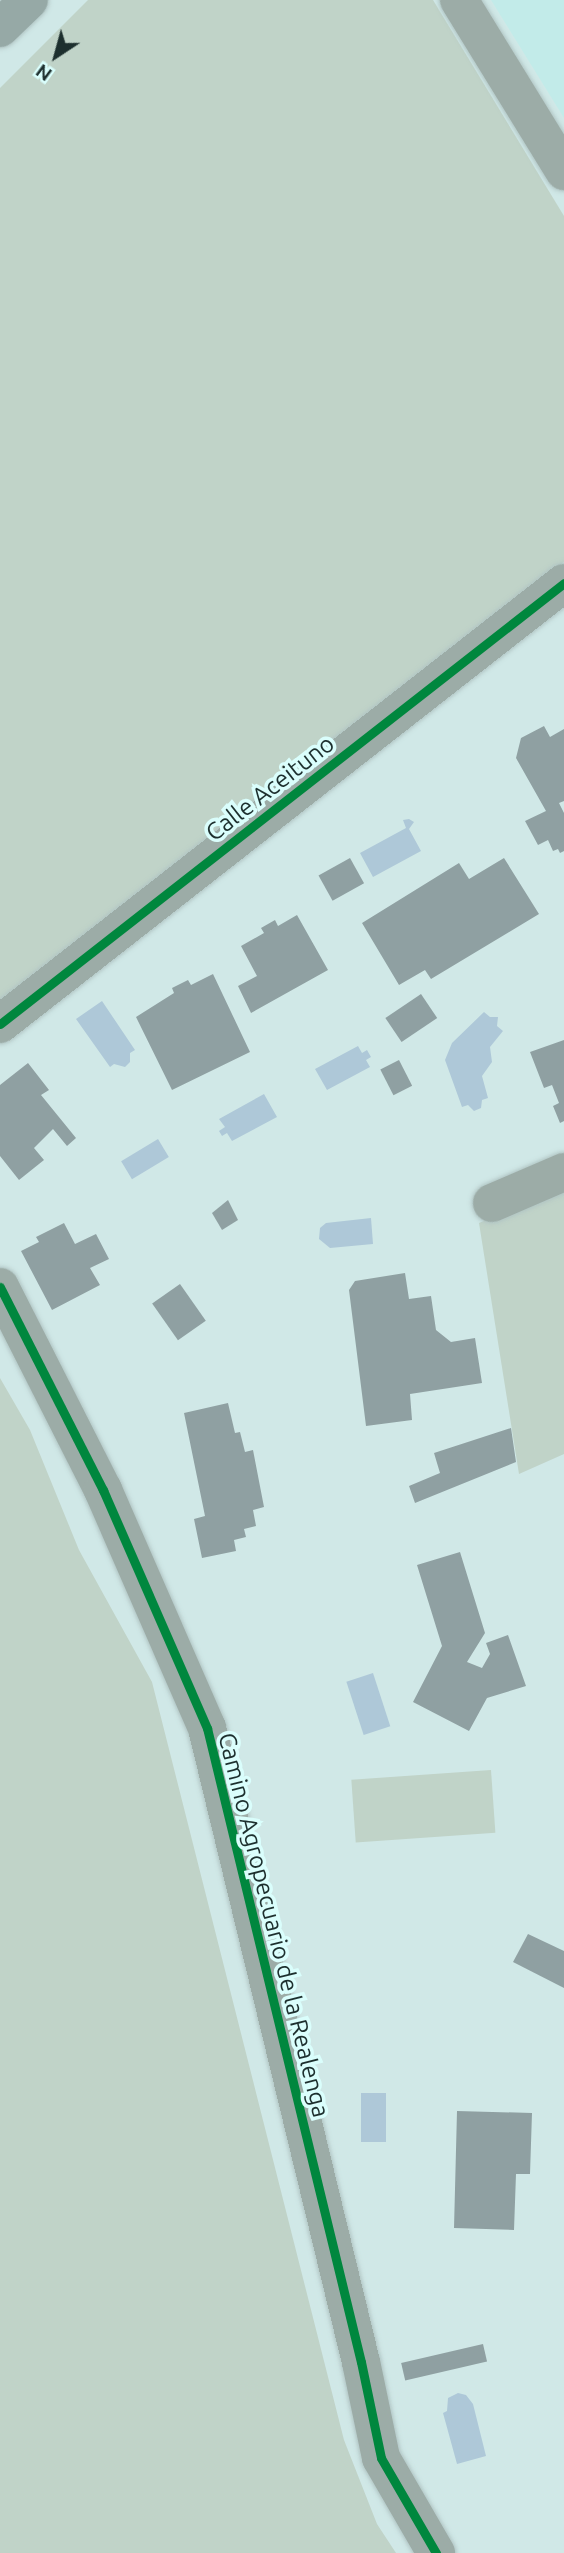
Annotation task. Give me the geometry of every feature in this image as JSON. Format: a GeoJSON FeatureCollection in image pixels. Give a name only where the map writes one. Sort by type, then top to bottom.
{"type":"FeatureCollection","features":[{"type":"Feature","properties":{"kind":"highway"},"geometry":{"type":"LineString","coordinates":[[0,28],[29,0]]}},
{"type":"Feature","properties":{"kind":"street"},"geometry":{"type":"LineString","coordinates":[[459,0],[564,171]]}},
{"type":"Feature","properties":{"kind":"street","name":"Calle Aceituno"},"geometry":{"type":"LineString","coordinates":[[0,1024],[564,583]]}},
{"type":"Feature","properties":{"kind":"street"},"geometry":{"type":"LineString","coordinates":[[492,1203],[564,1172]]}},
{"type":"Feature","properties":{"kind":"street","name":"Camino Agropecuario de la Realenga"},"geometry":{"type":"LineString","coordinates":[[0,1287],[103,1490],[207,1728],[361,2362],[381,2458],[436,2553]]}},
{"type":"Feature","properties":{"kind":"shaded area"},"geometry":{"type":"Polygon","coordinates":[[[491,0],[564,0],[564,118],[491,0]]]}},
{"type":"Feature","properties":{"kind":"shaded area"},"geometry":{"type":"Polygon","coordinates":[[[403,820],[414,822],[409,829],[421,851],[373,877],[360,853],[406,828],[403,820]]]}},
{"type":"Feature","properties":{"kind":"shaded area"},"geometry":{"type":"Polygon","coordinates":[[[102,1001],[135,1050],[130,1053],[130,1062],[125,1067],[114,1064],[110,1067],[76,1019],[102,1001]]]}},
{"type":"Feature","properties":{"kind":"shaded area"},"geometry":{"type":"Polygon","coordinates":[[[484,1012],[490,1017],[498,1017],[497,1026],[503,1031],[490,1047],[492,1062],[482,1076],[488,1098],[482,1100],[481,1108],[474,1111],[468,1105],[462,1107],[445,1060],[452,1043],[484,1012]]]}},
{"type":"Feature","properties":{"kind":"shaded area"},"geometry":{"type":"Polygon","coordinates":[[[358,1046],[362,1053],[367,1050],[371,1057],[366,1060],[370,1067],[327,1090],[315,1069],[358,1046]]]}},
{"type":"Feature","properties":{"kind":"shaded area"},"geometry":{"type":"Polygon","coordinates":[[[264,1094],[277,1117],[232,1141],[227,1133],[222,1136],[219,1131],[225,1127],[219,1119],[264,1094]]]}},
{"type":"Feature","properties":{"kind":"shaded area"},"geometry":{"type":"Polygon","coordinates":[[[158,1139],[169,1157],[132,1179],[121,1161],[158,1139]]]}},
{"type":"Feature","properties":{"kind":"shaded area"},"geometry":{"type":"Polygon","coordinates":[[[371,1218],[373,1244],[330,1248],[319,1239],[320,1228],[326,1223],[371,1218]]]}},
{"type":"Feature","properties":{"kind":"shaded area"},"geometry":{"type":"Polygon","coordinates":[[[373,1673],[390,1726],[364,1735],[346,1682],[373,1673]]]}},
{"type":"Feature","properties":{"kind":"shaded area"},"geometry":{"type":"Polygon","coordinates":[[[361,2093],[386,2093],[386,2142],[361,2142],[361,2093]]]}},
{"type":"Feature","properties":{"kind":"shaded area"},"geometry":{"type":"Polygon","coordinates":[[[458,2393],[466,2395],[473,2404],[486,2456],[457,2464],[443,2413],[447,2411],[448,2398],[458,2393]]]}},
{"type":"Feature","properties":{"kind":"green space"},"geometry":{"type":"Polygon","coordinates":[[[88,0],[433,0],[564,216],[564,562],[0,1003],[0,88],[88,0]]]}},
{"type":"Feature","properties":{"kind":"green space"},"geometry":{"type":"Polygon","coordinates":[[[564,1187],[564,1454],[519,1474],[479,1223],[564,1187]]]}},
{"type":"Feature","properties":{"kind":"green space"},"geometry":{"type":"Polygon","coordinates":[[[0,1378],[30,1430],[79,1550],[152,1682],[344,2440],[377,2524],[396,2553],[0,2553],[0,1378]]]}},
{"type":"Feature","properties":{"kind":"green space"},"geometry":{"type":"Polygon","coordinates":[[[491,1770],[495,1833],[356,1843],[351,1780],[491,1770]]]}},
{"type":"Feature","properties":{"kind":"building"},"geometry":{"type":"Polygon","coordinates":[[[544,726],[550,737],[564,729],[564,801],[559,803],[564,813],[564,851],[560,853],[558,849],[553,851],[548,840],[538,845],[525,821],[546,811],[516,758],[521,738],[544,726]]]}},
{"type":"Feature","properties":{"kind":"building"},"geometry":{"type":"Polygon","coordinates":[[[350,858],[364,883],[333,901],[319,875],[350,858]]]}},
{"type":"Feature","properties":{"kind":"building"},"geometry":{"type":"Polygon","coordinates":[[[504,858],[539,914],[431,979],[425,970],[399,985],[362,923],[459,863],[469,879],[504,858]]]}},
{"type":"Feature","properties":{"kind":"building"},"geometry":{"type":"Polygon","coordinates":[[[297,915],[328,970],[251,1013],[238,986],[257,976],[241,946],[264,933],[261,928],[275,920],[278,926],[297,915]]]}},
{"type":"Feature","properties":{"kind":"building"},"geometry":{"type":"Polygon","coordinates":[[[213,974],[250,1052],[172,1090],[136,1017],[174,993],[172,988],[188,980],[191,985],[213,974]]]}},
{"type":"Feature","properties":{"kind":"building"},"geometry":{"type":"Polygon","coordinates":[[[421,994],[437,1018],[402,1042],[385,1018],[421,994]]]}},
{"type":"Feature","properties":{"kind":"building"},"geometry":{"type":"Polygon","coordinates":[[[564,1040],[564,1121],[560,1123],[553,1106],[559,1103],[552,1085],[544,1088],[530,1052],[564,1040]]]}},
{"type":"Feature","properties":{"kind":"building"},"geometry":{"type":"Polygon","coordinates":[[[399,1060],[412,1086],[393,1095],[380,1070],[399,1060]]]}},
{"type":"Feature","properties":{"kind":"building"},"geometry":{"type":"Polygon","coordinates":[[[28,1063],[49,1090],[41,1095],[76,1138],[67,1146],[53,1129],[34,1148],[44,1160],[19,1180],[0,1156],[0,1085],[28,1063]]]}},
{"type":"Feature","properties":{"kind":"building"},"geometry":{"type":"Polygon","coordinates":[[[228,1200],[238,1220],[222,1230],[212,1213],[228,1200]]]}},
{"type":"Feature","properties":{"kind":"building"},"geometry":{"type":"Polygon","coordinates":[[[64,1223],[75,1244],[96,1234],[109,1259],[90,1268],[100,1285],[52,1310],[21,1251],[39,1242],[36,1237],[64,1223]]]}},
{"type":"Feature","properties":{"kind":"building"},"geometry":{"type":"Polygon","coordinates":[[[405,1273],[409,1299],[431,1296],[436,1330],[451,1342],[475,1338],[482,1383],[410,1394],[412,1420],[366,1426],[349,1290],[355,1281],[405,1273]]]}},
{"type":"Feature","properties":{"kind":"building"},"geometry":{"type":"Polygon","coordinates":[[[180,1284],[206,1321],[178,1340],[152,1304],[180,1284]]]}},
{"type":"Feature","properties":{"kind":"building"},"geometry":{"type":"Polygon","coordinates":[[[228,1403],[235,1433],[240,1432],[245,1452],[253,1450],[264,1507],[253,1510],[256,1526],[244,1529],[246,1537],[234,1540],[236,1551],[202,1558],[194,1519],[205,1516],[184,1413],[228,1403]]]}},
{"type":"Feature","properties":{"kind":"building"},"geometry":{"type":"Polygon","coordinates":[[[511,1428],[516,1462],[415,1503],[409,1486],[440,1473],[434,1453],[511,1428]]]}},
{"type":"Feature","properties":{"kind":"building"},"geometry":{"type":"Polygon","coordinates":[[[460,1552],[485,1633],[467,1662],[482,1668],[490,1654],[486,1643],[508,1635],[526,1686],[487,1698],[469,1731],[413,1702],[442,1646],[417,1565],[460,1552]]]}},
{"type":"Feature","properties":{"kind":"building"},"geometry":{"type":"Polygon","coordinates":[[[528,1934],[564,1951],[564,1988],[513,1962],[528,1934]]]}},
{"type":"Feature","properties":{"kind":"building"},"geometry":{"type":"Polygon","coordinates":[[[457,2111],[532,2113],[530,2174],[516,2174],[514,2230],[454,2228],[457,2111]]]}},
{"type":"Feature","properties":{"kind":"building"},"geometry":{"type":"Polygon","coordinates":[[[483,2344],[487,2362],[405,2380],[401,2363],[483,2344]]]}},
{"type":"Feature","properties":{"kind":"cycle path"},"geometry":{"type":"LineString","coordinates":[[0,1024],[564,583]]}},
{"type":"Feature","properties":{"kind":"cycle path"},"geometry":{"type":"LineString","coordinates":[[0,1287],[103,1490],[207,1728],[361,2362],[381,2458],[436,2553]]}}]}
